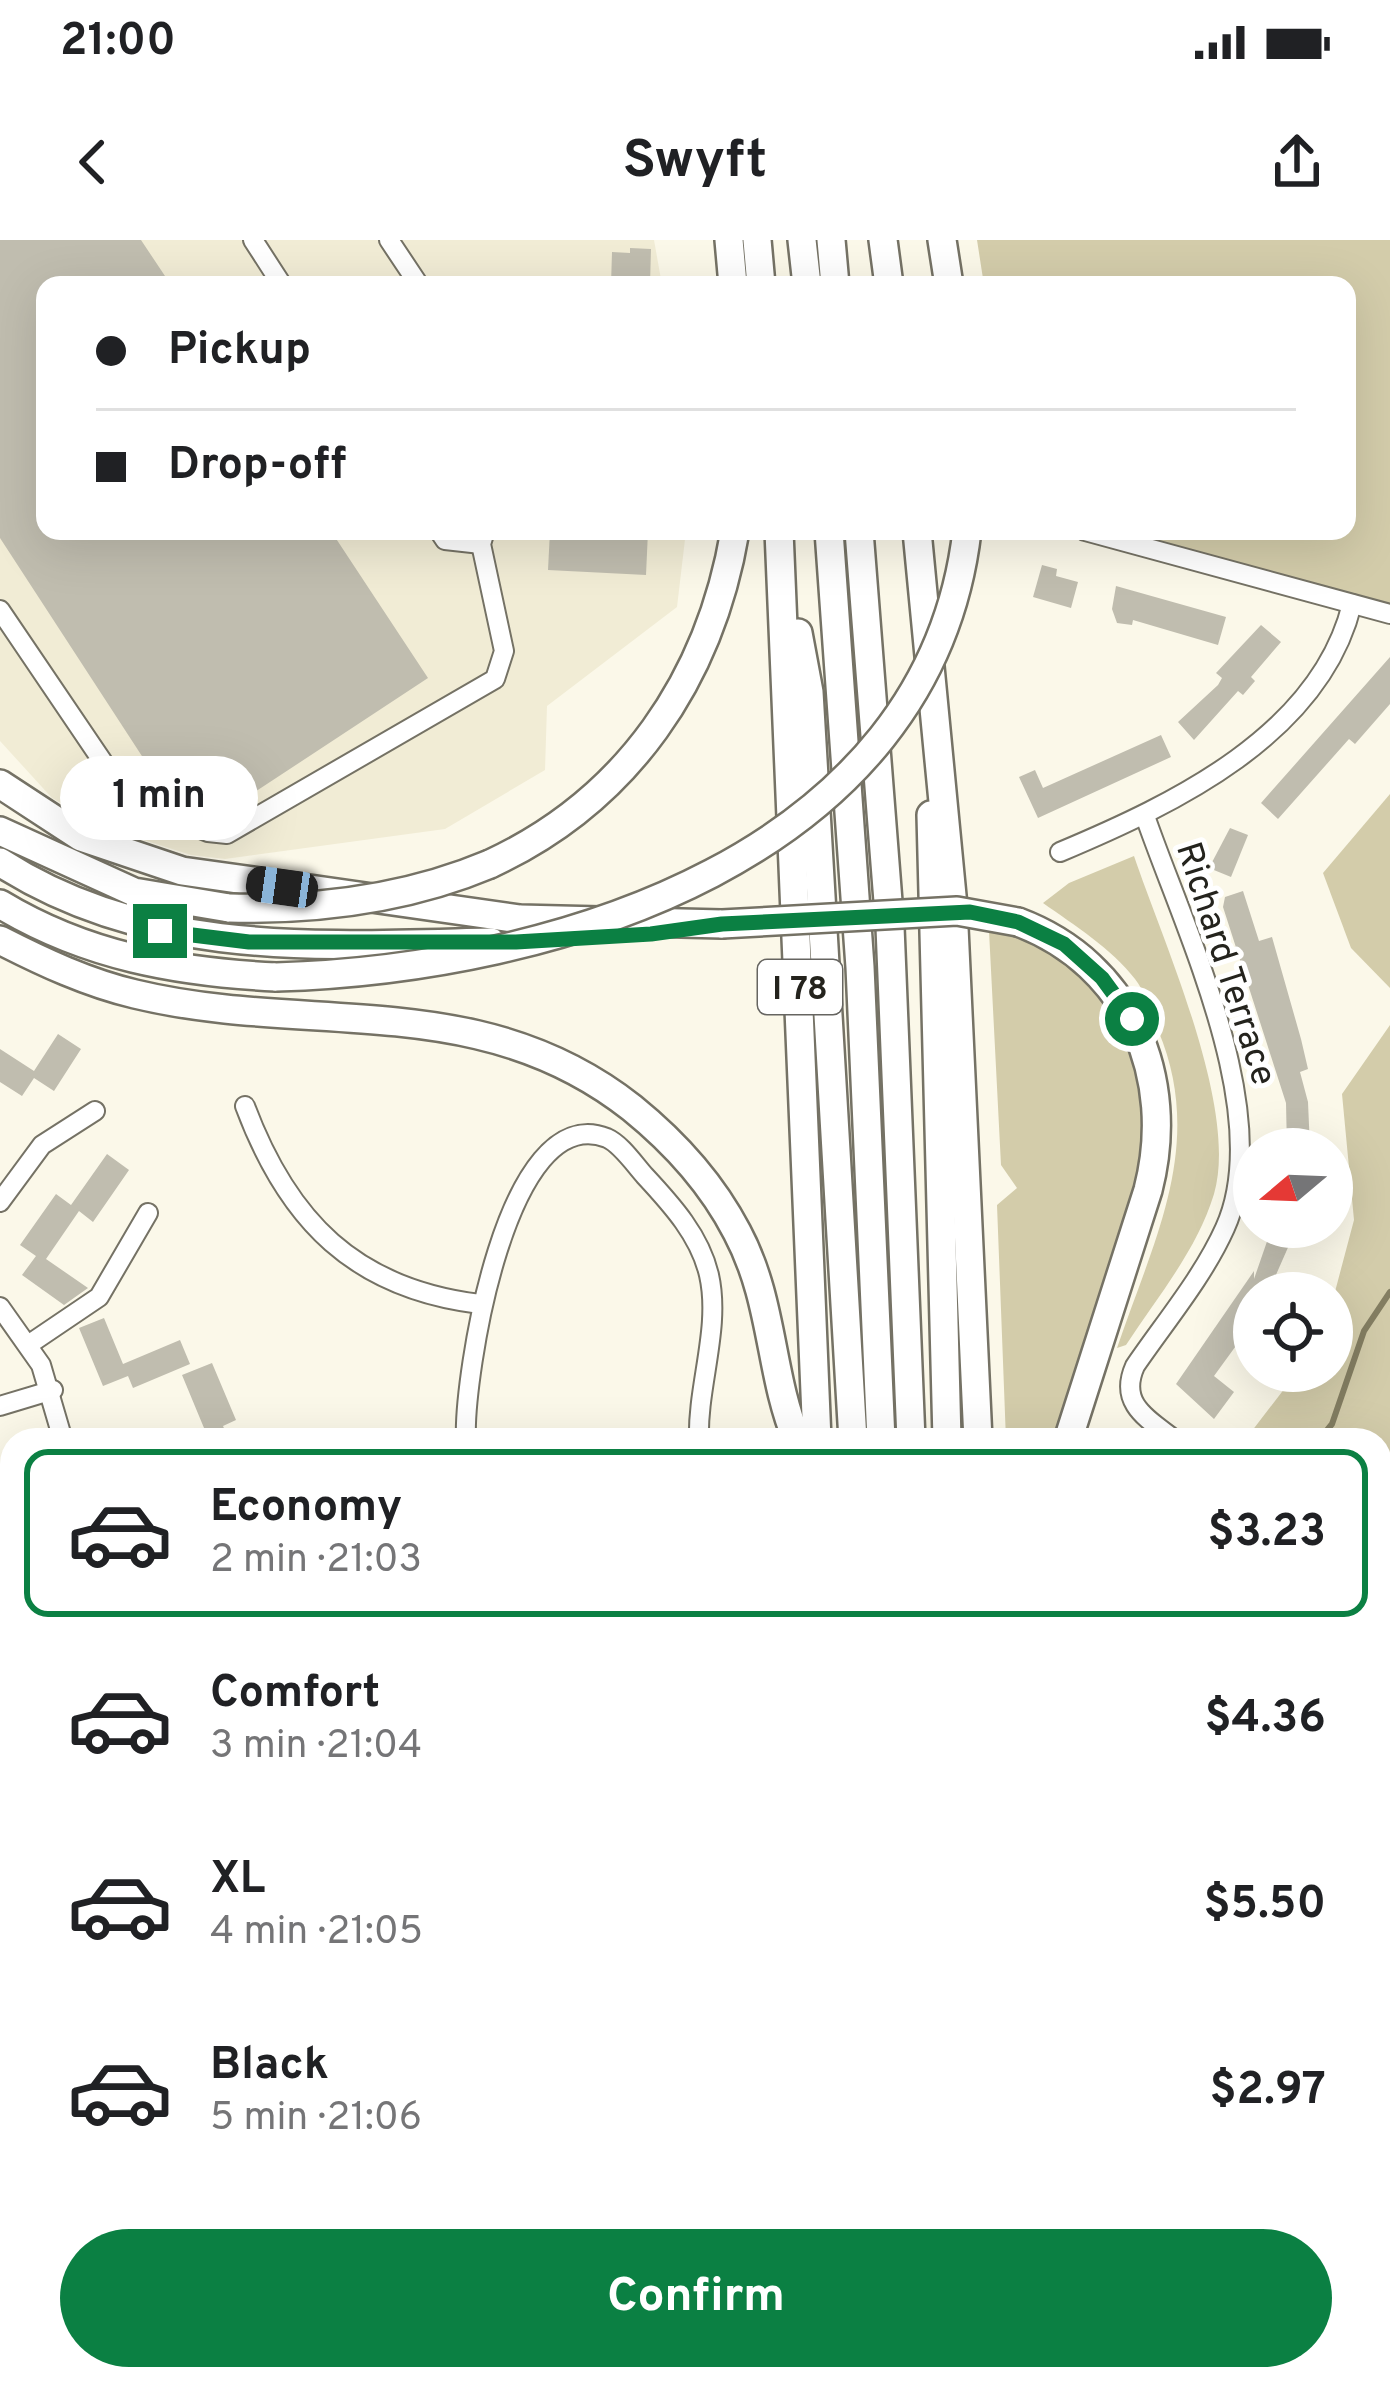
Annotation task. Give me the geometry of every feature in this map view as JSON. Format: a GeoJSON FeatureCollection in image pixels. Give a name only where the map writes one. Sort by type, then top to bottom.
{"type":"FeatureCollection","features":[{"type":"Feature","properties":{"kind":"highway"},"geometry":{"type":"LineString","coordinates":[[729,240],[732,276]]}},
{"type":"Feature","properties":{"kind":"highway"},"geometry":{"type":"LineString","coordinates":[[757,240],[760,276]]}},
{"type":"Feature","properties":{"kind":"highway"},"geometry":{"type":"LineString","coordinates":[[802,240],[806,276]]}},
{"type":"Feature","properties":{"kind":"highway"},"geometry":{"type":"LineString","coordinates":[[831,240],[834,276]]}},
{"type":"Feature","properties":{"kind":"highway"},"geometry":{"type":"LineString","coordinates":[[883,240],[888,276]]}},
{"type":"Feature","properties":{"kind":"highway"},"geometry":{"type":"LineString","coordinates":[[942,240],[948,276]]}},
{"type":"Feature","properties":{"kind":"highway"},"geometry":{"type":"LineString","coordinates":[[0,831],[134,892],[229,908],[294,908],[374,898],[490,864],[535,841],[592,800],[665,719],[714,623],[733,540]]}},
{"type":"Feature","properties":{"kind":"highway","name":"I 78"},"geometry":{"type":"LineString","coordinates":[[779,540],[816,1428]]}},
{"type":"Feature","properties":{"kind":"highway"},"geometry":{"type":"LineString","coordinates":[[780,540],[809,692],[852,1428]]}},
{"type":"Feature","properties":{"kind":"highway","name":"I 78"},"geometry":{"type":"LineString","coordinates":[[830,540],[860,967],[880,1428]]}},
{"type":"Feature","properties":{"kind":"highway"},"geometry":{"type":"LineString","coordinates":[[918,540],[962,1046],[978,1428]]}},
{"type":"Feature","properties":{"kind":"highway"},"geometry":{"type":"LineString","coordinates":[[0,904],[73,941],[123,958],[276,977],[406,970],[538,943],[652,901],[765,840],[841,783],[900,715],[941,638],[965,540]]}},
{"type":"Feature","properties":{"kind":"highway","name":"I 78"},"geometry":{"type":"LineString","coordinates":[[860,544],[890,927],[911,1428]]}},
{"type":"Feature","properties":{"kind":"highway"},"geometry":{"type":"LineString","coordinates":[[934,694],[928,890],[944,1189],[947,1428]]}},
{"type":"Feature","properties":{"kind":"highway"},"geometry":{"type":"LineString","coordinates":[[0,784],[81,837],[182,872],[520,920],[722,924]]}},
{"type":"Feature","properties":{"kind":"highway"},"geometry":{"type":"LineString","coordinates":[[0,817],[56,859]]}},
{"type":"Feature","properties":{"kind":"highway"},"geometry":{"type":"LineString","coordinates":[[0,862],[52,891],[119,919],[236,941],[536,941],[957,910],[1018,922],[1064,944],[1114,992],[1141,1036],[1158,1101],[1157,1152],[1148,1190],[1072,1428]]}},
{"type":"Feature","properties":{"kind":"highway"},"geometry":{"type":"LineString","coordinates":[[0,940],[61,970],[134,994],[458,1027],[528,1047],[590,1078],[674,1146],[738,1233],[765,1300],[792,1428]]}},
{"type":"Feature","properties":{"kind":"street"},"geometry":{"type":"LineString","coordinates":[[253,240],[276,276]]}},
{"type":"Feature","properties":{"kind":"street"},"geometry":{"type":"LineString","coordinates":[[389,240],[413,276]]}},
{"type":"Feature","properties":{"kind":"street"},"geometry":{"type":"LineString","coordinates":[[0,610],[128,800],[208,832],[227,834],[245,828],[495,679],[504,651],[483,540]]}},
{"type":"Feature","properties":{"kind":"street"},"geometry":{"type":"LineString","coordinates":[[1118,540],[1390,614]]}},
{"type":"Feature","properties":{"kind":"street"},"geometry":{"type":"LineString","coordinates":[[1060,852],[1206,784],[1259,740],[1342,645],[1352,604]]}},
{"type":"Feature","properties":{"kind":"street","name":"Richard Terrace"},"geometry":{"type":"LineString","coordinates":[[1145,816],[1232,1070],[1243,1124],[1241,1175],[1226,1228],[1135,1366],[1129,1384],[1135,1408],[1160,1428]]}},
{"type":"Feature","properties":{"kind":"street"},"geometry":{"type":"LineString","coordinates":[[244,1106],[280,1184],[333,1245],[402,1286],[480,1304]]}},
{"type":"Feature","properties":{"kind":"street"},"geometry":{"type":"LineString","coordinates":[[0,1202],[42,1145],[94,1111]]}},
{"type":"Feature","properties":{"kind":"street"},"geometry":{"type":"LineString","coordinates":[[466,1428],[467,1380],[480,1304],[523,1195],[549,1153],[569,1138],[591,1134],[611,1139],[676,1210],[699,1245],[710,1277],[699,1428]]}},
{"type":"Feature","properties":{"kind":"street"},"geometry":{"type":"LineString","coordinates":[[31,1343],[99,1297],[148,1213]]}},
{"type":"Feature","properties":{"kind":"street"},"geometry":{"type":"LineString","coordinates":[[0,1306],[31,1343],[53,1390],[61,1428]]}},
{"type":"Feature","properties":{"kind":"street"},"geometry":{"type":"LineString","coordinates":[[0,1406],[53,1390]]}},
{"type":"Feature","properties":{"kind":"shaded area"},"geometry":{"type":"Polygon","coordinates":[[[0,240],[654,240],[660,276],[36,276],[36,540],[685,540],[677,607],[547,706],[545,770],[445,829],[225,859],[191,855],[103,827],[52,798],[0,741],[0,240]]]}},
{"type":"Feature","properties":{"kind":"shaded area"},"geometry":{"type":"Polygon","coordinates":[[[977,240],[1390,240],[1390,613],[1117,540],[1356,540],[1356,276],[983,276],[977,240]]]}},
{"type":"Feature","properties":{"kind":"shaded area"},"geometry":{"type":"Polygon","coordinates":[[[1390,794],[1390,988],[1351,948],[1323,873],[1390,794]]]}},
{"type":"Feature","properties":{"kind":"shaded area"},"geometry":{"type":"Polygon","coordinates":[[[1134,856],[1194,1025],[1216,1117],[1219,1158],[1214,1194],[1198,1234],[1126,1345],[1117,1348],[1169,1191],[1176,1152],[1172,1072],[1135,979],[1104,948],[1043,903],[1069,883],[1134,856]]]}},
{"type":"Feature","properties":{"kind":"shaded area"},"geometry":{"type":"Polygon","coordinates":[[[989,931],[1032,943],[1089,984],[1124,1036],[1140,1096],[1140,1159],[1134,1191],[1058,1428],[1006,1428],[997,1205],[1017,1188],[1001,1165],[989,931]]]}},
{"type":"Feature","properties":{"kind":"shaded area"},"geometry":{"type":"Polygon","coordinates":[[[1390,1025],[1390,1428],[1254,1428],[1282,1392],[1353,1392],[1353,1272],[1340,1272],[1347,1248],[1353,1248],[1354,1220],[1353,1128],[1345,1128],[1342,1094],[1390,1025]]]}},
{"type":"Feature","properties":{"kind":"building"},"geometry":{"type":"Polygon","coordinates":[[[0,240],[141,240],[165,276],[36,276],[36,540],[337,540],[428,678],[223,813],[166,793],[0,538],[0,240]]]}},
{"type":"Feature","properties":{"kind":"building"},"geometry":{"type":"Polygon","coordinates":[[[630,248],[651,249],[650,276],[611,276],[612,252],[630,253],[630,248]]]}},
{"type":"Feature","properties":{"kind":"building"},"geometry":{"type":"Polygon","coordinates":[[[550,540],[648,540],[646,575],[548,570],[550,540]]]}},
{"type":"Feature","properties":{"kind":"building"},"geometry":{"type":"Polygon","coordinates":[[[1042,565],[1057,569],[1056,576],[1078,582],[1071,608],[1033,597],[1042,565]]]}},
{"type":"Feature","properties":{"kind":"building"},"geometry":{"type":"Polygon","coordinates":[[[1116,586],[1226,617],[1218,645],[1133,620],[1132,625],[1117,623],[1112,609],[1116,586]]]}},
{"type":"Feature","properties":{"kind":"building"},"geometry":{"type":"Polygon","coordinates":[[[1261,625],[1281,642],[1251,677],[1255,681],[1243,695],[1238,691],[1194,740],[1178,722],[1218,685],[1222,678],[1216,673],[1261,625]]]}},
{"type":"Feature","properties":{"kind":"building"},"geometry":{"type":"Polygon","coordinates":[[[1390,657],[1390,704],[1355,744],[1349,739],[1278,819],[1261,803],[1390,657]]]}},
{"type":"Feature","properties":{"kind":"building"},"geometry":{"type":"Polygon","coordinates":[[[1161,735],[1171,757],[1038,818],[1019,777],[1035,770],[1043,788],[1161,735]]]}},
{"type":"Feature","properties":{"kind":"building"},"geometry":{"type":"Polygon","coordinates":[[[1230,828],[1248,835],[1231,877],[1209,868],[1230,828]]]}},
{"type":"Feature","properties":{"kind":"building"},"geometry":{"type":"Polygon","coordinates":[[[1243,891],[1259,941],[1272,937],[1308,1069],[1300,1072],[1309,1128],[1287,1128],[1286,1103],[1223,907],[1225,897],[1243,891]]]}},
{"type":"Feature","properties":{"kind":"building"},"geometry":{"type":"Polygon","coordinates":[[[58,1034],[81,1049],[54,1091],[34,1078],[22,1096],[0,1082],[0,1049],[34,1071],[58,1034]]]}},
{"type":"Feature","properties":{"kind":"building"},"geometry":{"type":"Polygon","coordinates":[[[107,1154],[129,1170],[93,1222],[79,1211],[46,1259],[88,1288],[64,1305],[22,1275],[36,1256],[20,1245],[56,1194],[71,1205],[107,1154]]]}},
{"type":"Feature","properties":{"kind":"building"},"geometry":{"type":"Polygon","coordinates":[[[1265,1248],[1288,1248],[1277,1272],[1256,1272],[1265,1248]]]}},
{"type":"Feature","properties":{"kind":"building"},"geometry":{"type":"Polygon","coordinates":[[[1233,1301],[1233,1350],[1214,1376],[1234,1392],[1214,1419],[1176,1384],[1233,1301]]]}},
{"type":"Feature","properties":{"kind":"building"},"geometry":{"type":"Polygon","coordinates":[[[104,1318],[123,1364],[180,1340],[190,1364],[133,1388],[128,1376],[103,1386],[79,1328],[104,1318]]]}},
{"type":"Feature","properties":{"kind":"building"},"geometry":{"type":"Polygon","coordinates":[[[212,1363],[236,1420],[224,1428],[204,1428],[182,1375],[212,1363]]]}},
{"type":"Feature","properties":{"kind":"waterway"},"geometry":{"type":"LineString","coordinates":[[1329,1428],[1364,1331],[1390,1292]]}},
{"type":"Feature","properties":{"kind":"route"},"geometry":{"type":"LineString","coordinates":[[160,931],[249,942],[516,942],[957,910],[1018,922],[1064,944],[1102,978],[1132,1019]]}}]}
